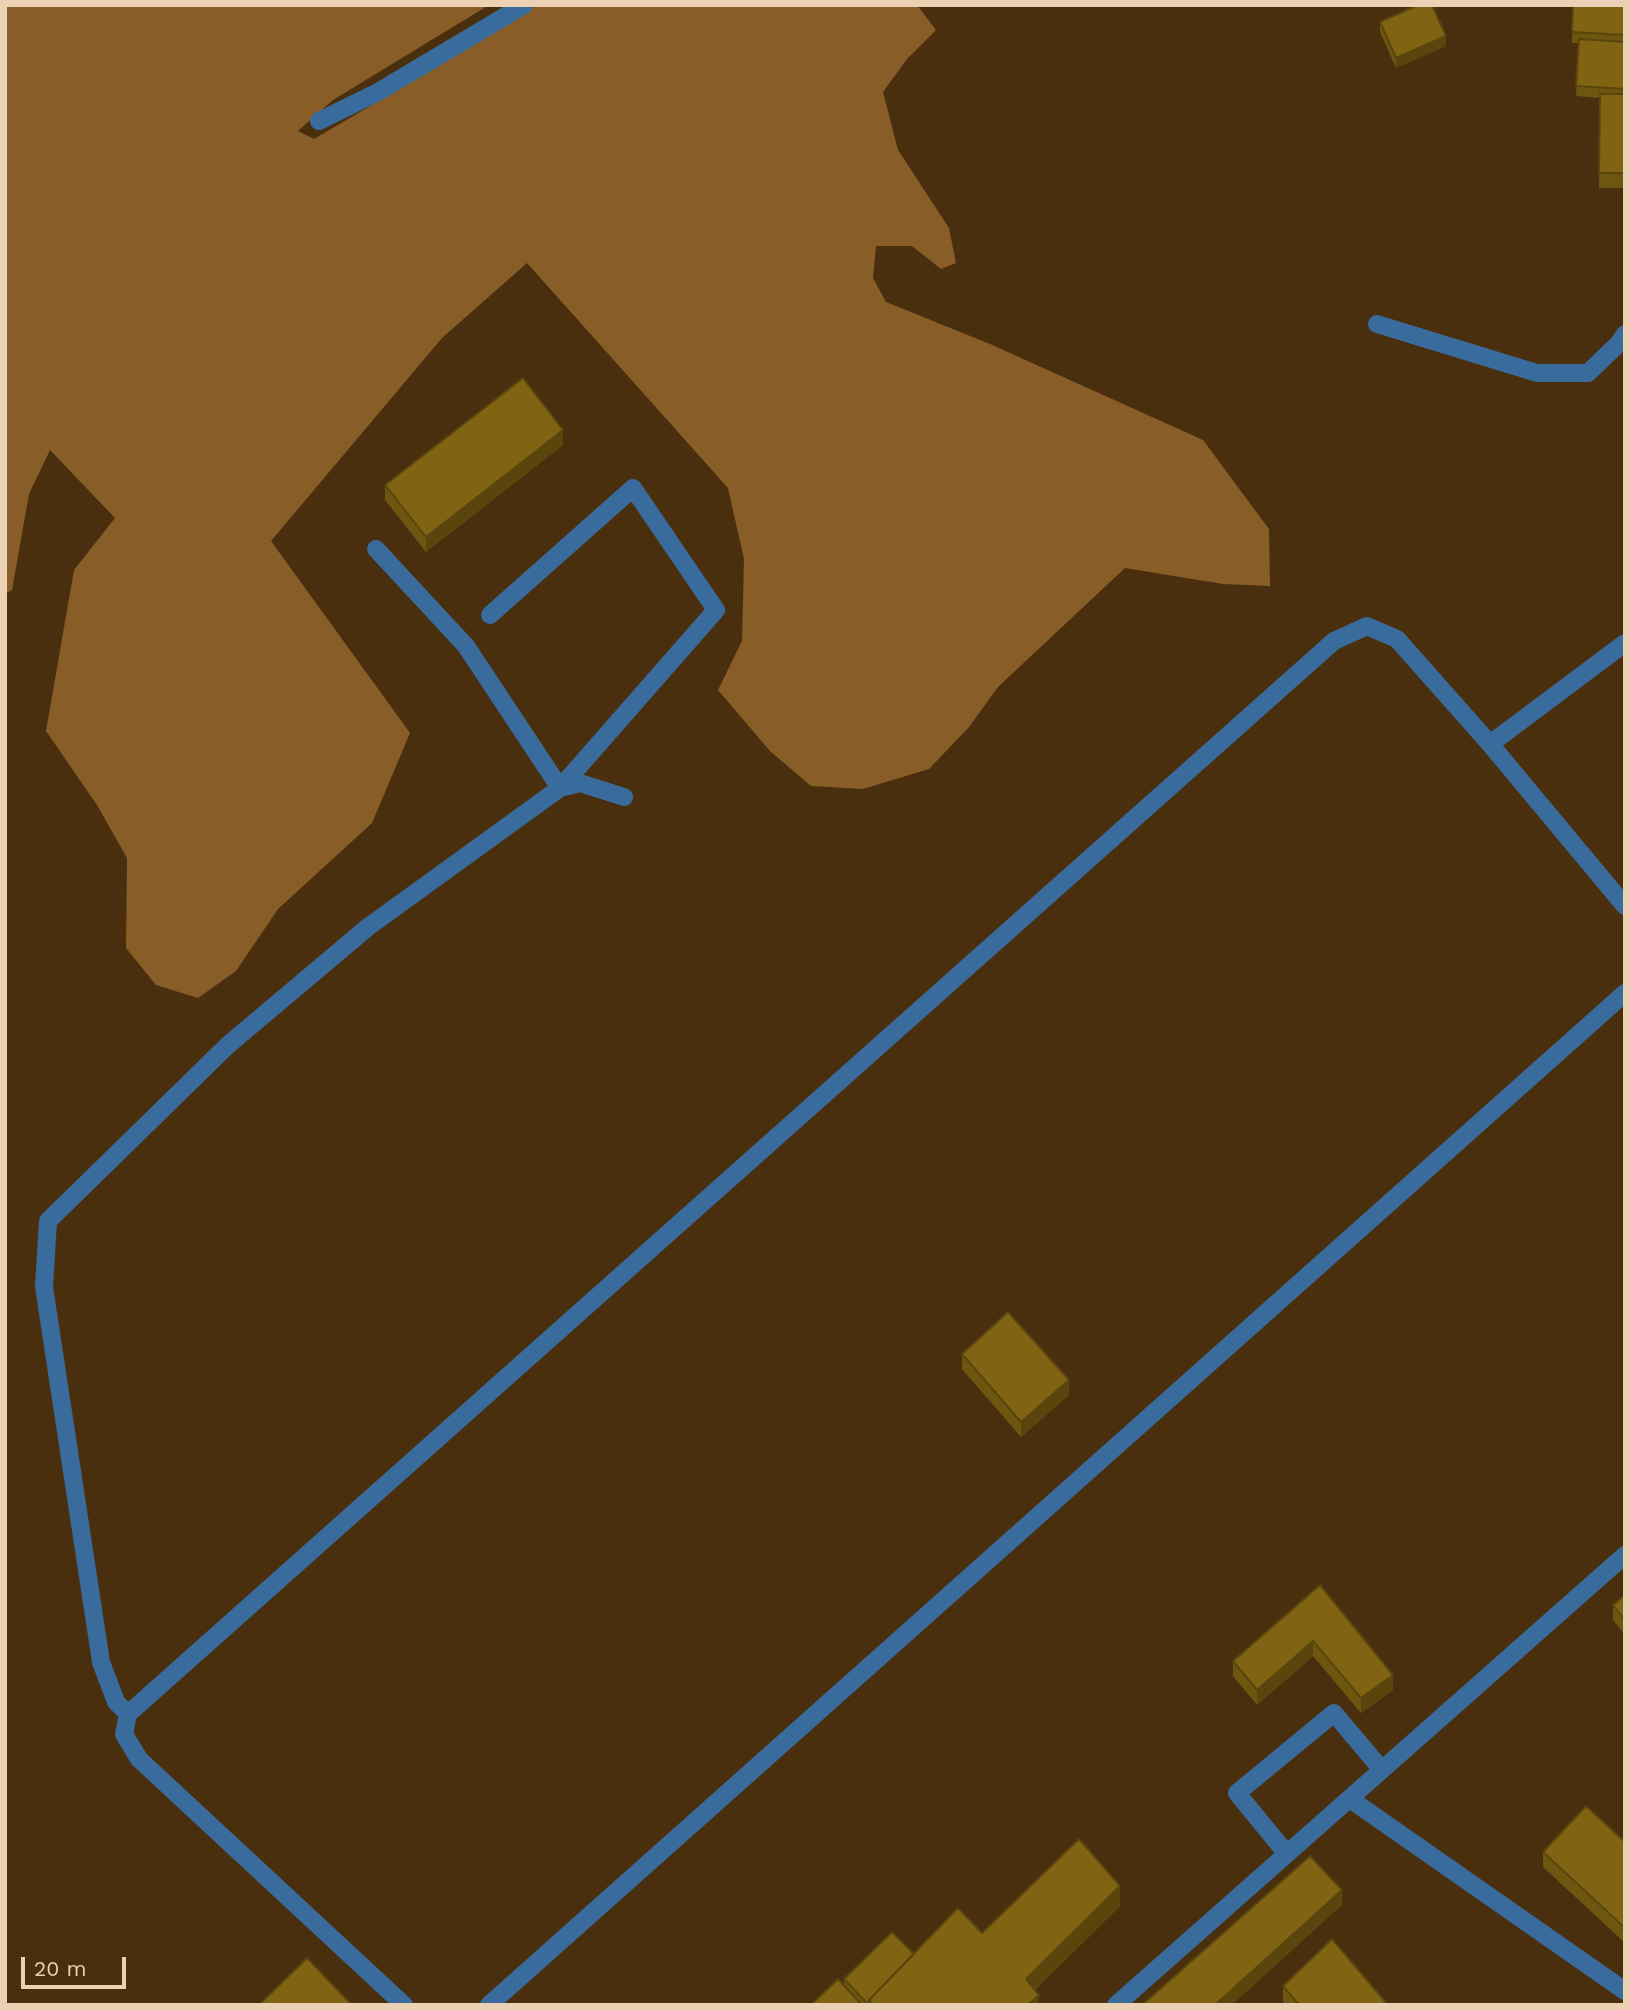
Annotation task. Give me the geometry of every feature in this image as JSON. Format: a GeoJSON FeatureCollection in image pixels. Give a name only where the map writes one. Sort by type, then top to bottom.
{"type":"FeatureCollection","features":[{"type":"Feature","properties":{"kind":"street"},"geometry":{"type":"LineString","coordinates":[[318,121],[378,92],[524,5]]}},
{"type":"Feature","properties":{"kind":"street"},"geometry":{"type":"LineString","coordinates":[[1377,324],[1537,373],[1588,373],[1625,334]]}},
{"type":"Feature","properties":{"kind":"street"},"geometry":{"type":"LineString","coordinates":[[128,1714],[116,1702],[101,1662],[44,1287],[48,1221],[228,1045],[368,927],[560,788],[716,610],[633,488],[490,615]]}},
{"type":"Feature","properties":{"kind":"street"},"geometry":{"type":"LineString","coordinates":[[376,549],[466,646],[560,788]]}},
{"type":"Feature","properties":{"kind":"street"},"geometry":{"type":"LineString","coordinates":[[404,2005],[139,1759],[124,1734],[128,1714],[1334,640],[1367,626],[1397,639],[1490,744],[1625,906]]}},
{"type":"Feature","properties":{"kind":"street"},"geometry":{"type":"LineString","coordinates":[[1490,744],[1625,643]]}},
{"type":"Feature","properties":{"kind":"street"},"geometry":{"type":"LineString","coordinates":[[560,788],[580,783],[624,797]]}},
{"type":"Feature","properties":{"kind":"street"},"geometry":{"type":"LineString","coordinates":[[489,2005],[1625,993]]}},
{"type":"Feature","properties":{"kind":"street"},"geometry":{"type":"LineString","coordinates":[[1116,2005],[1625,1555]]}},
{"type":"Feature","properties":{"kind":"street"},"geometry":{"type":"LineString","coordinates":[[1287,1854],[1237,1793],[1334,1713],[1381,1770]]}},
{"type":"Feature","properties":{"kind":"street"},"geometry":{"type":"LineString","coordinates":[[1350,1799],[1625,1991]]}},
{"type":"Feature","properties":{"kind":"shaded area"},"geometry":{"type":"Polygon","coordinates":[[[5,5],[489,5],[333,100],[298,131],[314,139],[538,5],[917,5],[936,30],[907,59],[883,92],[898,150],[949,228],[956,263],[941,269],[912,246],[876,246],[873,278],[886,302],[990,344],[1203,440],[1269,529],[1270,586],[1223,584],[1125,568],[998,687],[969,727],[929,769],[863,789],[811,786],[770,751],[718,690],[742,641],[744,559],[728,488],[527,263],[442,338],[271,541],[410,733],[372,823],[278,909],[236,971],[198,998],[156,985],[126,948],[127,858],[97,805],[46,731],[74,570],[115,518],[50,450],[29,494],[12,590],[5,594],[5,5]]]}},
{"type":"Feature","properties":{"kind":"building"},"geometry":{"type":"Polygon","coordinates":[[[1418,5],[1432,5],[1446,36],[1396,58],[1380,22],[1418,5]]]}},
{"type":"Feature","properties":{"kind":"building"},"geometry":{"type":"Polygon","coordinates":[[[1573,5],[1625,5],[1625,35],[1572,32],[1573,5]]]}},
{"type":"Feature","properties":{"kind":"building"},"geometry":{"type":"Polygon","coordinates":[[[1579,39],[1625,42],[1625,89],[1576,86],[1579,39]]]}},
{"type":"Feature","properties":{"kind":"building"},"geometry":{"type":"Polygon","coordinates":[[[1600,94],[1625,94],[1625,173],[1599,173],[1600,94]]]}},
{"type":"Feature","properties":{"kind":"building"},"geometry":{"type":"Polygon","coordinates":[[[523,378],[563,430],[426,537],[385,485],[523,378]]]}},
{"type":"Feature","properties":{"kind":"building"},"geometry":{"type":"Polygon","coordinates":[[[1008,1312],[1069,1380],[1021,1422],[962,1354],[1008,1312]]]}},
{"type":"Feature","properties":{"kind":"building"},"geometry":{"type":"Polygon","coordinates":[[[1320,1585],[1393,1675],[1361,1698],[1313,1641],[1257,1690],[1233,1661],[1320,1585]]]}},
{"type":"Feature","properties":{"kind":"building"},"geometry":{"type":"Polygon","coordinates":[[[1625,1595],[1625,1620],[1613,1605],[1625,1595]]]}},
{"type":"Feature","properties":{"kind":"building"},"geometry":{"type":"Polygon","coordinates":[[[1586,1806],[1625,1842],[1625,1928],[1543,1852],[1586,1806]]]}},
{"type":"Feature","properties":{"kind":"building"},"geometry":{"type":"Polygon","coordinates":[[[1079,1839],[1120,1886],[1026,1979],[1039,1995],[1028,2005],[873,2005],[869,2000],[958,1908],[982,1933],[1079,1839]]]}},
{"type":"Feature","properties":{"kind":"building"},"geometry":{"type":"Polygon","coordinates":[[[1310,1856],[1342,1890],[1215,2005],[1142,2005],[1310,1856]]]}},
{"type":"Feature","properties":{"kind":"building"},"geometry":{"type":"Polygon","coordinates":[[[892,1932],[914,1954],[868,2004],[844,1979],[892,1932]]]}},
{"type":"Feature","properties":{"kind":"building"},"geometry":{"type":"Polygon","coordinates":[[[1332,1939],[1388,2005],[1299,2005],[1283,1986],[1332,1939]]]}},
{"type":"Feature","properties":{"kind":"building"},"geometry":{"type":"Polygon","coordinates":[[[307,1958],[352,2005],[259,2005],[307,1958]]]}},
{"type":"Feature","properties":{"kind":"building"},"geometry":{"type":"Polygon","coordinates":[[[838,1979],[862,2005],[811,2005],[838,1979]]]}}]}
